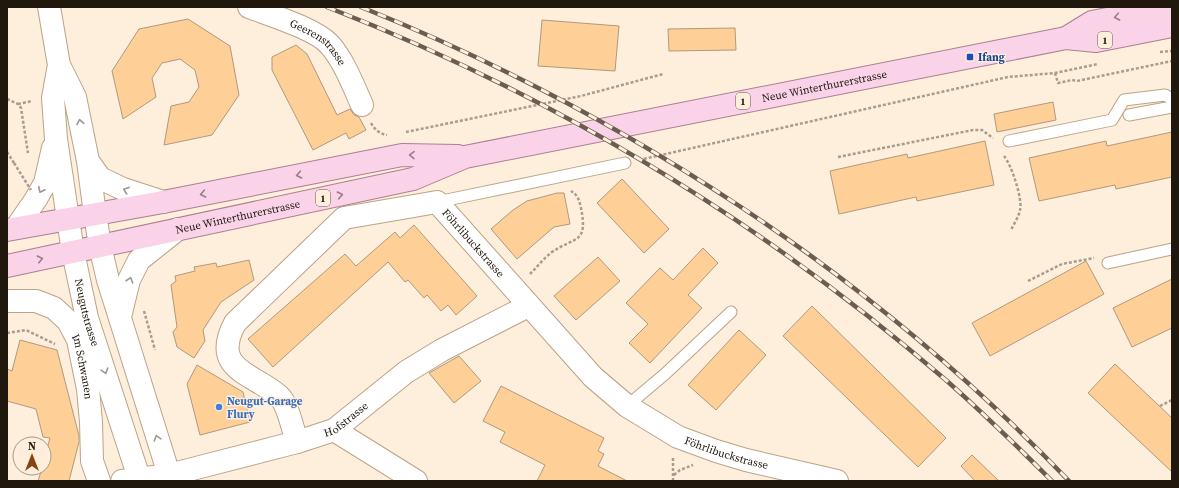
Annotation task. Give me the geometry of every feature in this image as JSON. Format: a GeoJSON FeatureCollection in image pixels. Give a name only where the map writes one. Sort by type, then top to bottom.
{"type":"FeatureCollection","features":[{"type":"Feature","properties":{"kind":"main road","name":"Neue Winterthurerstrasse"},"geometry":{"type":"LineString","coordinates":[[1066,38],[1092,22],[1169,7]]}},
{"type":"Feature","properties":{"kind":"main road","name":"Neue Winterthurerstrasse"},"geometry":{"type":"LineString","coordinates":[[7,266],[413,179],[465,157],[1066,38],[1096,41],[1172,26]]}},
{"type":"Feature","properties":{"kind":"main road"},"geometry":{"type":"LineString","coordinates":[[1143,32],[1172,37]]}},
{"type":"Feature","properties":{"kind":"main road","name":"Neue Winterthurerstrasse"},"geometry":{"type":"LineString","coordinates":[[12,229],[163,202],[402,155],[465,157]]}},
{"type":"Feature","properties":{"kind":"street","name":"Neugutstrasse"},"geometry":{"type":"LineString","coordinates":[[49,7],[59,65],[75,96],[88,161],[100,246],[120,318],[170,478]]}},
{"type":"Feature","properties":{"kind":"street","name":"Geerenstrasse"},"geometry":{"type":"LineString","coordinates":[[249,7],[315,34],[330,45],[343,66],[362,105]]}},
{"type":"Feature","properties":{"kind":"street","name":"Neugutstrasse"},"geometry":{"type":"LineString","coordinates":[[59,65],[53,98],[56,139],[73,252],[87,318],[134,480]]}},
{"type":"Feature","properties":{"kind":"street","name":"Neugutstrasse"},"geometry":{"type":"LineString","coordinates":[[12,229],[36,199],[45,183],[56,139]]}},
{"type":"Feature","properties":{"kind":"street","name":"Neugutstrasse"},"geometry":{"type":"LineString","coordinates":[[88,161],[100,178],[123,189],[163,202]]}},
{"type":"Feature","properties":{"kind":"street","name":"Föhrlibuckstrasse"},"geometry":{"type":"LineString","coordinates":[[297,442],[284,404],[279,396],[239,371],[232,362],[228,348],[229,334],[235,323],[344,218],[437,202],[592,377],[627,406],[678,437],[716,451],[746,460],[837,481]]}},
{"type":"Feature","properties":{"kind":"street"},"geometry":{"type":"LineString","coordinates":[[120,318],[129,280],[139,260],[178,229]]}},
{"type":"Feature","properties":{"kind":"street","name":"Im Schwanen"},"geometry":{"type":"LineString","coordinates":[[7,301],[36,301],[54,308],[68,321],[78,340],[88,390],[92,460],[99,481]]}},
{"type":"Feature","properties":{"kind":"street","name":"Hofstrasse"},"geometry":{"type":"LineString","coordinates":[[134,480],[170,478],[334,430],[406,372],[442,350],[528,306]]}},
{"type":"Feature","properties":{"kind":"street"},"geometry":{"type":"LineString","coordinates":[[334,430],[416,481]]}},
{"type":"Feature","properties":{"kind":"lane"},"geometry":{"type":"LineString","coordinates":[[1009,141],[1112,120],[1124,100],[1165,95],[1172,98]]}},
{"type":"Feature","properties":{"kind":"lane"},"geometry":{"type":"LineString","coordinates":[[1129,115],[1172,107]]}},
{"type":"Feature","properties":{"kind":"lane"},"geometry":{"type":"LineString","coordinates":[[437,202],[625,163]]}},
{"type":"Feature","properties":{"kind":"lane"},"geometry":{"type":"LineString","coordinates":[[1108,263],[1172,249]]}},
{"type":"Feature","properties":{"kind":"lane"},"geometry":{"type":"LineString","coordinates":[[627,406],[665,374],[731,312]]}},
{"type":"Feature","properties":{"kind":"path"},"geometry":{"type":"LineString","coordinates":[[1153,53],[1172,51]]}},
{"type":"Feature","properties":{"kind":"path"},"geometry":{"type":"LineString","coordinates":[[1055,73],[1058,83],[1072,80],[1077,82],[1172,61]]}},
{"type":"Feature","properties":{"kind":"path"},"geometry":{"type":"LineString","coordinates":[[625,163],[1008,77],[1055,73],[1100,64]]}},
{"type":"Feature","properties":{"kind":"path"},"geometry":{"type":"LineString","coordinates":[[400,134],[581,96],[663,74]]}},
{"type":"Feature","properties":{"kind":"path"},"geometry":{"type":"LineString","coordinates":[[7,99],[18,104],[21,108],[29,160]]}},
{"type":"Feature","properties":{"kind":"path"},"geometry":{"type":"LineString","coordinates":[[362,105],[373,127],[382,134],[393,135]]}},
{"type":"Feature","properties":{"kind":"path"},"geometry":{"type":"LineString","coordinates":[[838,157],[973,130],[982,130],[994,139]]}},
{"type":"Feature","properties":{"kind":"path"},"geometry":{"type":"LineString","coordinates":[[7,152],[31,190]]}},
{"type":"Feature","properties":{"kind":"path"},"geometry":{"type":"LineString","coordinates":[[23,181],[27,175]]}},
{"type":"Feature","properties":{"kind":"path"},"geometry":{"type":"LineString","coordinates":[[1011,230],[1020,210],[1021,203],[1013,177]]}},
{"type":"Feature","properties":{"kind":"path"},"geometry":{"type":"LineString","coordinates":[[514,290],[551,253],[575,241],[582,235],[584,227],[579,200],[576,194],[570,190]]}},
{"type":"Feature","properties":{"kind":"path"},"geometry":{"type":"LineString","coordinates":[[1028,281],[1062,264],[1090,258],[1108,263]]}},
{"type":"Feature","properties":{"kind":"path"},"geometry":{"type":"LineString","coordinates":[[144,309],[155,353]]}},
{"type":"Feature","properties":{"kind":"path"},"geometry":{"type":"LineString","coordinates":[[7,333],[26,330],[59,346]]}},
{"type":"Feature","properties":{"kind":"path"},"geometry":{"type":"LineString","coordinates":[[1160,406],[1172,400]]}},
{"type":"Feature","properties":{"kind":"path"},"geometry":{"type":"LineString","coordinates":[[674,475],[680,470],[697,465]]}},
{"type":"Feature","properties":{"kind":"building"},"geometry":{"type":"Polygon","coordinates":[[[188,19],[230,46],[239,95],[212,135],[164,145],[171,106],[189,102],[199,87],[195,70],[180,59],[162,63],[152,78],[156,97],[123,119],[112,71],[139,29],[188,19]]]}},
{"type":"Feature","properties":{"kind":"building"},"geometry":{"type":"Polygon","coordinates":[[[542,20],[619,26],[615,71],[538,66],[542,20]]]}},
{"type":"Feature","properties":{"kind":"building"},"geometry":{"type":"Polygon","coordinates":[[[735,28],[736,50],[669,51],[668,29],[735,28]]]}},
{"type":"Feature","properties":{"kind":"building"},"geometry":{"type":"Polygon","coordinates":[[[296,45],[307,54],[337,115],[350,109],[354,115],[359,117],[366,130],[349,139],[346,133],[313,150],[272,70],[272,57],[296,45]]]}},
{"type":"Feature","properties":{"kind":"building"},"geometry":{"type":"Polygon","coordinates":[[[1053,102],[1056,120],[997,132],[994,114],[1053,102]]]}},
{"type":"Feature","properties":{"kind":"building"},"geometry":{"type":"Polygon","coordinates":[[[1172,132],[1172,177],[1116,189],[1115,185],[1039,201],[1029,158],[1106,141],[1107,146],[1172,132]]]}},
{"type":"Feature","properties":{"kind":"building"},"geometry":{"type":"Polygon","coordinates":[[[985,141],[994,185],[917,201],[916,197],[839,214],[830,171],[907,154],[908,158],[985,141]]]}},
{"type":"Feature","properties":{"kind":"building"},"geometry":{"type":"Polygon","coordinates":[[[622,179],[669,229],[644,253],[597,203],[622,179]]]}},
{"type":"Feature","properties":{"kind":"building"},"geometry":{"type":"Polygon","coordinates":[[[557,193],[564,193],[570,224],[554,227],[517,259],[491,229],[513,210],[527,201],[557,193]]]}},
{"type":"Feature","properties":{"kind":"building"},"geometry":{"type":"Polygon","coordinates":[[[414,225],[477,296],[456,315],[448,305],[441,311],[427,295],[424,298],[408,280],[405,282],[388,262],[273,367],[248,339],[345,254],[356,266],[395,232],[400,238],[414,225]]]}},
{"type":"Feature","properties":{"kind":"building"},"geometry":{"type":"Polygon","coordinates":[[[703,248],[718,263],[688,295],[702,308],[650,363],[629,343],[648,324],[626,303],[660,268],[673,280],[703,248]]]}},
{"type":"Feature","properties":{"kind":"building"},"geometry":{"type":"Polygon","coordinates":[[[598,257],[620,281],[576,320],[554,296],[598,257]]]}},
{"type":"Feature","properties":{"kind":"building"},"geometry":{"type":"Polygon","coordinates":[[[249,260],[254,280],[221,302],[203,330],[205,341],[194,358],[177,347],[173,332],[177,327],[171,285],[176,281],[175,276],[195,271],[194,267],[216,263],[217,267],[249,260]]]}},
{"type":"Feature","properties":{"kind":"building"},"geometry":{"type":"Polygon","coordinates":[[[1086,261],[1104,294],[990,356],[972,323],[1086,261]]]}},
{"type":"Feature","properties":{"kind":"building"},"geometry":{"type":"Polygon","coordinates":[[[1172,279],[1172,328],[1132,347],[1113,308],[1172,279]]]}},
{"type":"Feature","properties":{"kind":"building"},"geometry":{"type":"Polygon","coordinates":[[[812,306],[946,438],[918,467],[783,336],[812,306]]]}},
{"type":"Feature","properties":{"kind":"building"},"geometry":{"type":"Polygon","coordinates":[[[739,330],[766,355],[716,410],[688,385],[739,330]]]}},
{"type":"Feature","properties":{"kind":"building"},"geometry":{"type":"Polygon","coordinates":[[[20,340],[57,350],[79,436],[79,442],[69,481],[38,481],[40,476],[52,476],[52,436],[43,436],[36,409],[7,401],[7,369],[12,371],[20,340]]]}},
{"type":"Feature","properties":{"kind":"building"},"geometry":{"type":"Polygon","coordinates":[[[459,356],[481,381],[454,403],[429,373],[459,356]]]}},
{"type":"Feature","properties":{"kind":"building"},"geometry":{"type":"Polygon","coordinates":[[[1115,364],[1172,418],[1172,472],[1088,393],[1115,364]]]}},
{"type":"Feature","properties":{"kind":"building"},"geometry":{"type":"Polygon","coordinates":[[[197,365],[243,392],[250,422],[200,435],[187,384],[197,365]]]}},
{"type":"Feature","properties":{"kind":"building"},"geometry":{"type":"Polygon","coordinates":[[[501,386],[604,438],[598,451],[604,454],[598,466],[627,481],[537,481],[545,465],[500,442],[505,432],[483,421],[501,386]]]}},
{"type":"Feature","properties":{"kind":"building"},"geometry":{"type":"Polygon","coordinates":[[[972,455],[999,481],[975,481],[961,466],[972,455]]]}},
{"type":"Feature","properties":{"kind":"railway"},"geometry":{"type":"LineString","coordinates":[[327,7],[412,42],[494,80],[575,122],[653,167],[729,216],[804,268],[876,323],[947,381],[1052,481]]}},
{"type":"Feature","properties":{"kind":"railway"},"geometry":{"type":"LineString","coordinates":[[361,7],[459,49],[555,97],[649,149],[740,206],[828,268],[912,335],[993,406],[1069,481]]}},
{"type":"Feature","properties":{"kind":"place","name":"Ifang"},"geometry":{"type":"Point","coordinates":[970,57]}},
{"type":"Feature","properties":{"kind":"place","name":"Neugut-Garage Flury"},"geometry":{"type":"Point","coordinates":[219,407]}}]}
